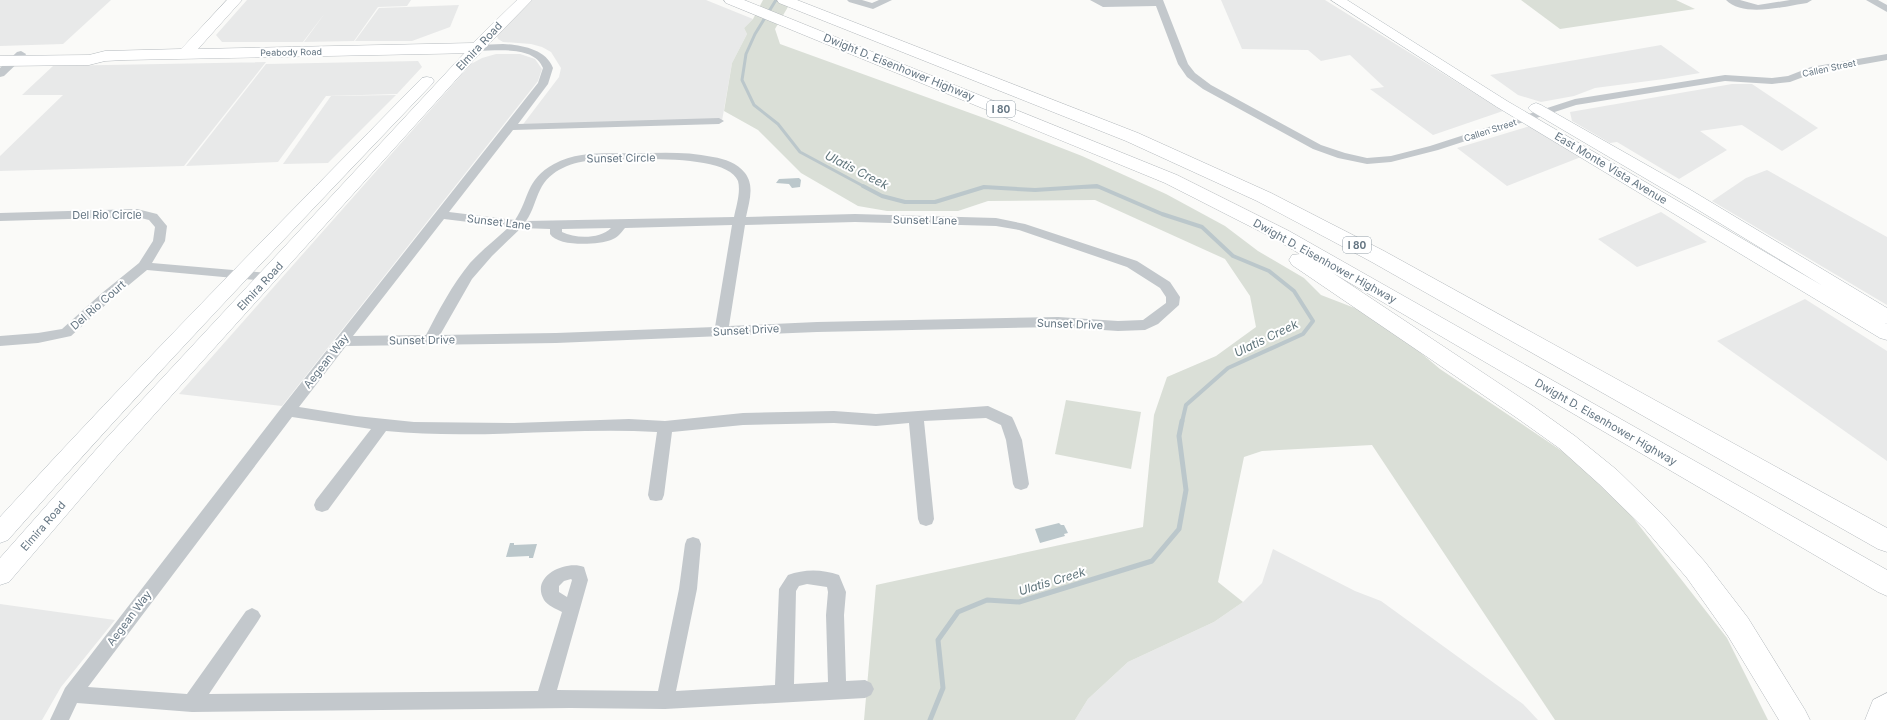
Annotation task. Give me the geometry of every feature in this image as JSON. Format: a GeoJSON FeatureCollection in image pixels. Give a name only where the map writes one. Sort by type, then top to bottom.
{"type":"FeatureCollection","features":[{"type":"Feature","properties":{"kind":"main road"},"geometry":{"type":"LineString","coordinates":[[185,54],[235,0]]}},
{"type":"Feature","properties":{"kind":"main road","name":"Elmira Road"},"geometry":{"type":"LineString","coordinates":[[0,533],[78,446],[241,274],[457,49],[508,0]]}},
{"type":"Feature","properties":{"kind":"main road","name":"Elmira Road"},"geometry":{"type":"LineString","coordinates":[[0,575],[109,450],[477,48],[525,0]]}},
{"type":"Feature","properties":{"kind":"main road","name":"Dwight D. Eisenhower Highway"},"geometry":{"type":"LineString","coordinates":[[731,0],[1171,179],[1282,235],[1887,584]]}},
{"type":"Feature","properties":{"kind":"main road","name":"East Monte Vista Avenue"},"geometry":{"type":"LineString","coordinates":[[1338,0],[1526,118],[1887,334]]}},
{"type":"Feature","properties":{"kind":"main road"},"geometry":{"type":"LineString","coordinates":[[1359,0],[1502,88]]}},
{"type":"Feature","properties":{"kind":"main road","name":"Dwight D. Eisenhower Highway"},"geometry":{"type":"LineString","coordinates":[[792,3],[1132,137],[1264,197],[1376,256],[1887,541]]}},
{"type":"Feature","properties":{"kind":"main road","name":"Peabody Road"},"geometry":{"type":"LineString","coordinates":[[8,58],[89,60],[105,56],[477,48]]}},
{"type":"Feature","properties":{"kind":"main road","name":"East Monte Vista Avenue"},"geometry":{"type":"LineString","coordinates":[[1524,101],[1683,193],[1887,317]]}},
{"type":"Feature","properties":{"kind":"main road"},"geometry":{"type":"LineString","coordinates":[[1208,198],[1525,412],[1567,442],[1608,477],[1654,522],[1696,570],[1738,627],[1795,720]]}},
{"type":"Feature","properties":{"kind":"main road"},"geometry":{"type":"LineString","coordinates":[[1880,720],[1883,710],[1887,707]]}},
{"type":"Feature","properties":{"kind":"street"},"geometry":{"type":"LineString","coordinates":[[852,0],[872,6],[887,0]]}},
{"type":"Feature","properties":{"kind":"street"},"geometry":{"type":"LineString","coordinates":[[1095,0],[1103,4],[1158,2]]}},
{"type":"Feature","properties":{"kind":"street"},"geometry":{"type":"LineString","coordinates":[[1731,0],[1750,7],[1758,8],[1807,0]]}},
{"type":"Feature","properties":{"kind":"street"},"geometry":{"type":"LineString","coordinates":[[1872,0],[1887,9]]}},
{"type":"Feature","properties":{"kind":"street","name":"Callen Street"},"geometry":{"type":"LineString","coordinates":[[1158,2],[1180,59],[1191,75],[1207,87],[1265,120],[1317,146],[1342,156],[1367,161],[1391,159],[1434,148],[1545,113],[1557,107],[1593,99],[1725,78],[1772,81],[1790,79],[1811,70],[1887,57]]}},
{"type":"Feature","properties":{"kind":"street","name":"Aegean Way"},"geometry":{"type":"LineString","coordinates":[[59,720],[72,694],[287,411],[511,127],[543,84],[548,72],[547,65],[536,53],[526,49],[477,48]]}},
{"type":"Feature","properties":{"kind":"street"},"geometry":{"type":"LineString","coordinates":[[0,74],[8,58]]}},
{"type":"Feature","properties":{"kind":"street"},"geometry":{"type":"LineString","coordinates":[[511,127],[719,121]]}},
{"type":"Feature","properties":{"kind":"street","name":"Sunset Circle"},"geometry":{"type":"LineString","coordinates":[[430,341],[469,274],[483,257],[525,216],[539,182],[554,167],[568,161],[587,158],[684,156],[706,158],[723,163],[739,172],[745,182],[721,332]]}},
{"type":"Feature","properties":{"kind":"street","name":"Del Rio Circle"},"geometry":{"type":"LineString","coordinates":[[0,216],[138,213],[153,217],[161,226],[159,241],[144,266]]}},
{"type":"Feature","properties":{"kind":"street","name":"Sunset Lane"},"geometry":{"type":"LineString","coordinates":[[442,215],[535,226],[556,225],[556,234],[560,238],[569,240],[605,238],[614,233],[621,224],[855,218],[996,222],[1021,227],[1132,264],[1166,285],[1173,297],[1172,305],[1150,323]]}},
{"type":"Feature","properties":{"kind":"street"},"geometry":{"type":"LineString","coordinates":[[144,266],[268,277]]}},
{"type":"Feature","properties":{"kind":"street","name":"Del Rio Court"},"geometry":{"type":"LineString","coordinates":[[0,340],[38,338],[66,333],[107,296],[144,266]]}},
{"type":"Feature","properties":{"kind":"street","name":"Sunset Drive"},"geometry":{"type":"LineString","coordinates":[[342,341],[430,341],[721,332],[817,326],[1058,322],[1118,326],[1150,323]]}},
{"type":"Feature","properties":{"kind":"street"},"geometry":{"type":"LineString","coordinates":[[287,411],[382,425],[414,428],[514,429],[576,426],[666,426],[743,418],[781,417],[834,417],[876,420],[988,412],[1007,421],[1014,440],[1022,484]]}},
{"type":"Feature","properties":{"kind":"street"},"geometry":{"type":"LineString","coordinates":[[916,417],[926,519]]}},
{"type":"Feature","properties":{"kind":"street"},"geometry":{"type":"LineString","coordinates":[[322,505],[382,425]]}},
{"type":"Feature","properties":{"kind":"street"},"geometry":{"type":"LineString","coordinates":[[656,495],[666,426]]}},
{"type":"Feature","properties":{"kind":"street"},"geometry":{"type":"LineString","coordinates":[[665,700],[688,589],[693,544]]}},
{"type":"Feature","properties":{"kind":"street"},"geometry":{"type":"LineString","coordinates":[[784,694],[788,589],[794,580],[807,577],[833,580],[837,592],[835,615],[837,691]]}},
{"type":"Feature","properties":{"kind":"street"},"geometry":{"type":"LineString","coordinates":[[545,699],[571,609]]}},
{"type":"Feature","properties":{"kind":"street"},"geometry":{"type":"LineString","coordinates":[[192,703],[252,616]]}},
{"type":"Feature","properties":{"kind":"street"},"geometry":{"type":"LineString","coordinates":[[72,694],[192,703],[545,699],[665,700],[865,689]]}},
{"type":"Feature","properties":{"kind":"shaded area"},"geometry":{"type":"Polygon","coordinates":[[[0,0],[111,0],[63,44],[0,46],[0,0]]]}},
{"type":"Feature","properties":{"kind":"shaded area"},"geometry":{"type":"Polygon","coordinates":[[[247,0],[411,0],[407,6],[378,7],[354,41],[304,42],[325,13],[303,42],[222,42],[216,35],[247,0]]]}},
{"type":"Feature","properties":{"kind":"shaded area"},"geometry":{"type":"Polygon","coordinates":[[[532,0],[706,0],[753,19],[744,28],[747,34],[732,63],[722,121],[521,127],[559,77],[561,68],[551,52],[542,47],[531,44],[503,42],[498,39],[497,36],[501,30],[532,0]]]}},
{"type":"Feature","properties":{"kind":"shaded area"},"geometry":{"type":"Polygon","coordinates":[[[763,0],[792,0],[775,29],[780,44],[995,122],[1082,156],[1166,194],[1225,226],[1258,251],[1304,278],[1321,295],[1378,317],[1440,369],[1602,478],[1727,638],[1768,720],[1555,720],[1372,445],[1262,451],[1244,457],[1218,582],[1243,602],[1214,622],[1128,662],[1088,699],[1075,720],[864,720],[876,585],[1143,527],[1154,415],[1167,377],[1216,356],[1256,327],[1250,296],[1225,259],[1095,200],[988,201],[958,211],[887,211],[858,206],[801,173],[758,130],[724,111],[732,63],[747,34],[744,28],[753,19],[763,0]]]}},
{"type":"Feature","properties":{"kind":"shaded area"},"geometry":{"type":"Polygon","coordinates":[[[1221,0],[1325,0],[1503,111],[1433,135],[1370,89],[1384,87],[1350,55],[1321,61],[1308,50],[1242,49],[1221,0]]]}},
{"type":"Feature","properties":{"kind":"shaded area"},"geometry":{"type":"Polygon","coordinates":[[[1521,0],[1676,0],[1695,9],[1560,29],[1521,0]]]}},
{"type":"Feature","properties":{"kind":"shaded area"},"geometry":{"type":"Polygon","coordinates":[[[459,5],[450,27],[412,41],[355,41],[379,8],[459,5]]]}},
{"type":"Feature","properties":{"kind":"shaded area"},"geometry":{"type":"Polygon","coordinates":[[[1661,45],[1700,73],[1595,88],[1574,96],[1541,102],[1518,95],[1490,75],[1661,45]]]}},
{"type":"Feature","properties":{"kind":"shaded area"},"geometry":{"type":"Polygon","coordinates":[[[496,54],[520,54],[535,59],[542,69],[538,81],[282,406],[179,394],[471,64],[482,58],[496,54]]]}},
{"type":"Feature","properties":{"kind":"shaded area"},"geometry":{"type":"Polygon","coordinates":[[[418,61],[422,67],[397,94],[326,96],[278,162],[186,166],[266,64],[418,61]]]}},
{"type":"Feature","properties":{"kind":"shaded area"},"geometry":{"type":"Polygon","coordinates":[[[266,62],[184,166],[0,171],[0,156],[63,95],[22,95],[53,66],[266,62]]]}},
{"type":"Feature","properties":{"kind":"shaded area"},"geometry":{"type":"Polygon","coordinates":[[[1732,84],[1752,84],[1818,128],[1782,151],[1742,125],[1700,131],[1727,150],[1679,179],[1617,142],[1610,143],[1572,121],[1570,112],[1732,84]]]}},
{"type":"Feature","properties":{"kind":"shaded area"},"geometry":{"type":"Polygon","coordinates":[[[396,95],[328,163],[283,164],[331,96],[396,95]]]}},
{"type":"Feature","properties":{"kind":"shaded area"},"geometry":{"type":"Polygon","coordinates":[[[1530,126],[1581,157],[1507,186],[1457,148],[1530,126]]]}},
{"type":"Feature","properties":{"kind":"shaded area"},"geometry":{"type":"Polygon","coordinates":[[[1767,170],[1887,237],[1887,305],[1712,201],[1746,178],[1767,170]]]}},
{"type":"Feature","properties":{"kind":"shaded area"},"geometry":{"type":"Polygon","coordinates":[[[799,178],[801,180],[800,187],[792,188],[789,184],[776,183],[779,179],[799,178]]]}},
{"type":"Feature","properties":{"kind":"shaded area"},"geometry":{"type":"Polygon","coordinates":[[[1661,212],[1707,242],[1637,267],[1598,239],[1661,212]]]}},
{"type":"Feature","properties":{"kind":"shaded area"},"geometry":{"type":"Polygon","coordinates":[[[1805,299],[1887,351],[1887,461],[1717,341],[1805,299]]]}},
{"type":"Feature","properties":{"kind":"shaded area"},"geometry":{"type":"Polygon","coordinates":[[[1066,400],[1141,412],[1131,469],[1055,454],[1066,400]]]}},
{"type":"Feature","properties":{"kind":"shaded area"},"geometry":{"type":"Polygon","coordinates":[[[1059,523],[1064,525],[1068,533],[1064,534],[1065,536],[1040,543],[1035,529],[1059,523]]]}},
{"type":"Feature","properties":{"kind":"shaded area"},"geometry":{"type":"Polygon","coordinates":[[[510,543],[514,543],[514,545],[537,544],[533,558],[529,558],[529,556],[506,557],[510,543]]]}},
{"type":"Feature","properties":{"kind":"shaded area"},"geometry":{"type":"Polygon","coordinates":[[[1273,549],[1355,591],[1381,601],[1523,704],[1538,720],[1075,720],[1088,699],[1128,662],[1214,622],[1243,602],[1262,583],[1273,549]]]}},
{"type":"Feature","properties":{"kind":"shaded area"},"geometry":{"type":"Polygon","coordinates":[[[0,604],[115,620],[61,687],[42,720],[0,720],[0,604]]]}},
{"type":"Feature","properties":{"kind":"waterway","name":"Ulatis Creek"},"geometry":{"type":"LineString","coordinates":[[776,0],[755,34],[746,54],[742,80],[754,105],[778,124],[800,152],[865,187]]}},
{"type":"Feature","properties":{"kind":"waterway","name":"Ulatis Creek"},"geometry":{"type":"LineString","coordinates":[[863,186],[882,196],[905,202],[935,202],[984,187],[1035,190],[1097,186],[1162,214],[1202,227],[1233,256],[1269,271],[1294,291],[1313,321],[1303,334],[1228,368],[1186,405],[1182,422]]}},
{"type":"Feature","properties":{"kind":"waterway","name":"Ulatis Creek"},"geometry":{"type":"LineString","coordinates":[[1085,187],[1099,187]]}},
{"type":"Feature","properties":{"kind":"waterway","name":"Ulatis Creek"},"geometry":{"type":"LineString","coordinates":[[930,720],[943,688],[938,640],[958,612],[987,600],[1019,602],[1152,561],[1179,529],[1186,490],[1179,436],[1182,421]]}}]}
